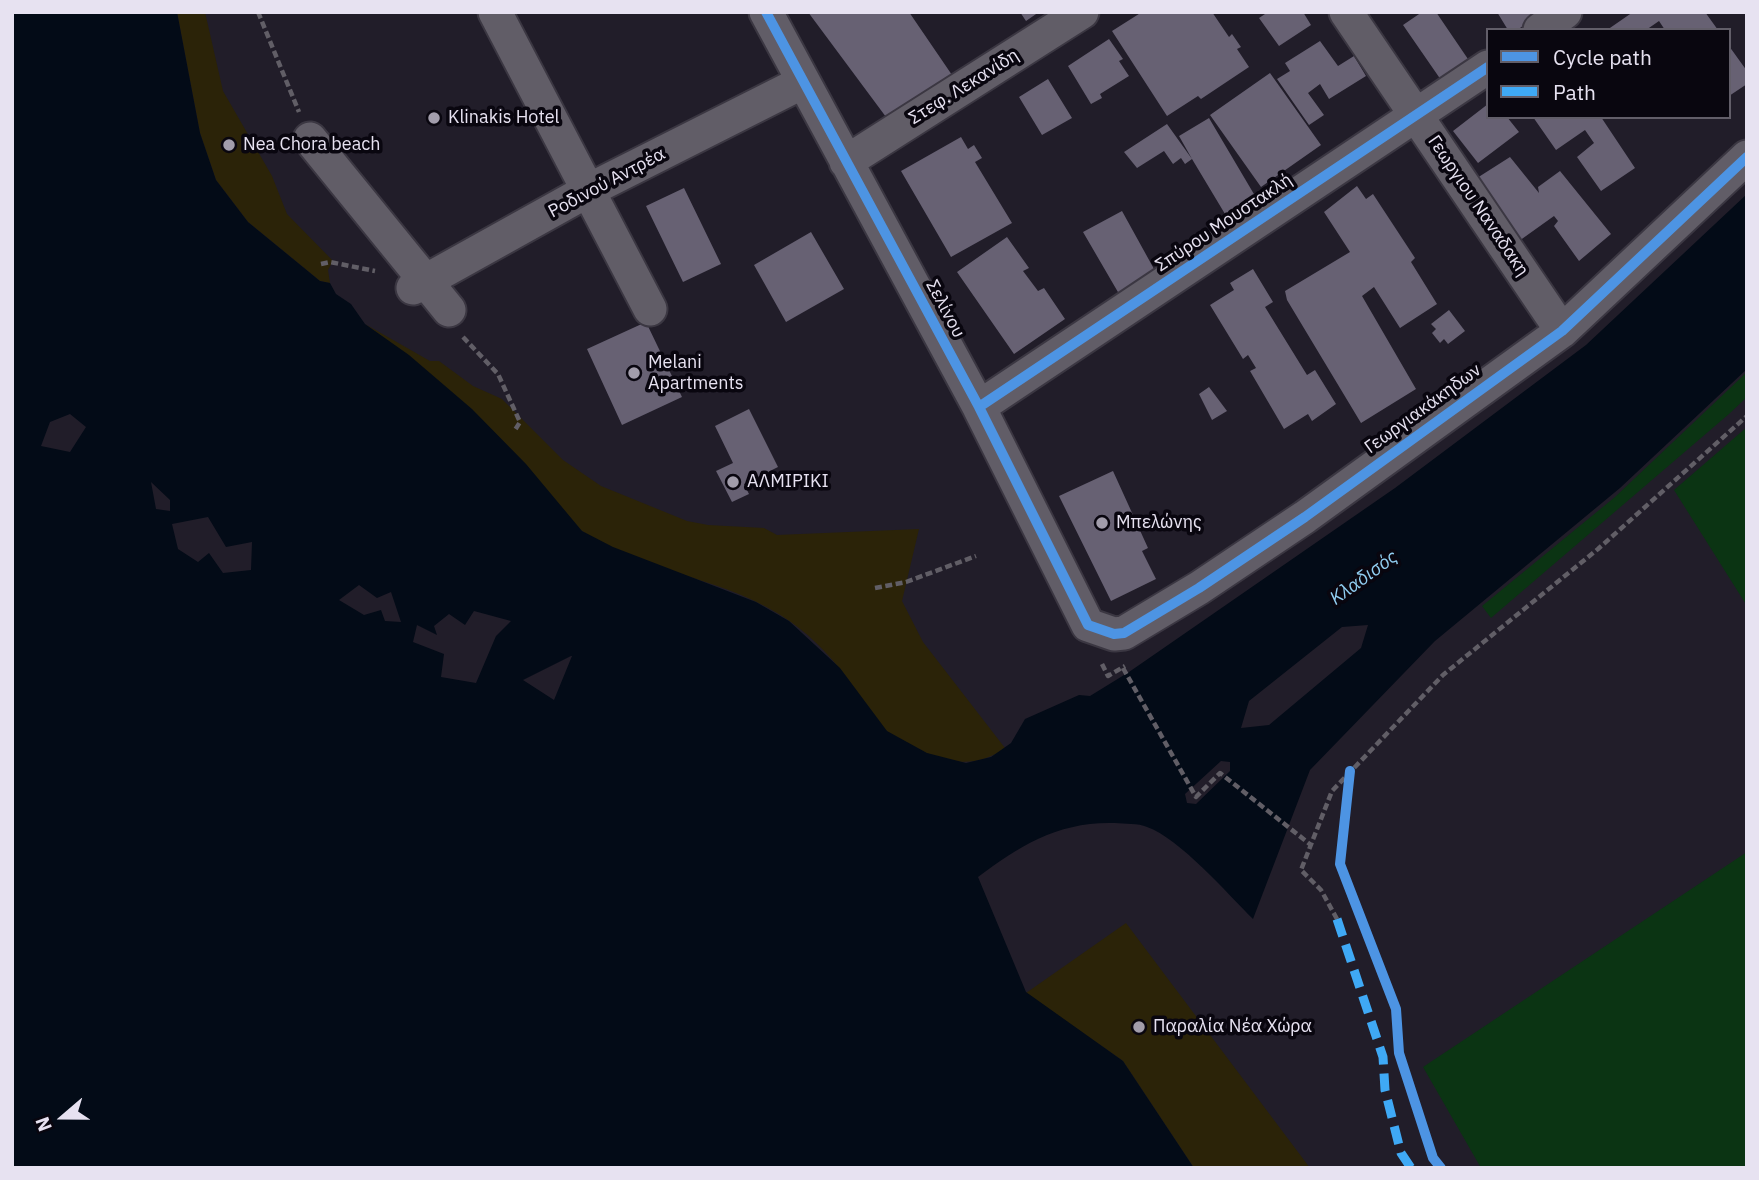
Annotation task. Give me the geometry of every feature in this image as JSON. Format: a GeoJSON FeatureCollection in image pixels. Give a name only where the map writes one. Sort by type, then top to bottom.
{"type":"FeatureCollection","features":[{"type":"Feature","properties":{"kind":"street"},"geometry":{"type":"LineString","coordinates":[[495,12],[650,310]]}},
{"type":"Feature","properties":{"kind":"street","name":"Σελίνου"},"geometry":{"type":"LineString","coordinates":[[766,12],[979,407],[1088,625]]}},
{"type":"Feature","properties":{"kind":"street","name":"Στεφ. Λεκανίδη"},"geometry":{"type":"LineString","coordinates":[[846,162],[1082,12]]}},
{"type":"Feature","properties":{"kind":"street","name":"Γεωργιου Ναναδακη"},"geometry":{"type":"LineString","coordinates":[[1346,12],[1562,331]]}},
{"type":"Feature","properties":{"kind":"street"},"geometry":{"type":"LineString","coordinates":[[1543,28],[1565,12]]}},
{"type":"Feature","properties":{"kind":"street","name":"Σπύρου Μουστακλή"},"geometry":{"type":"LineString","coordinates":[[979,407],[1486,68]]}},
{"type":"Feature","properties":{"kind":"street","name":"Ροδινού Αντρέα"},"geometry":{"type":"LineString","coordinates":[[419,284],[589,190],[803,82]]}},
{"type":"Feature","properties":{"kind":"street"},"geometry":{"type":"LineString","coordinates":[[310,139],[419,284],[449,310]]}},
{"type":"Feature","properties":{"kind":"street","name":"Γεωργιακάκηδων"},"geometry":{"type":"LineString","coordinates":[[1088,625],[1114,634],[1124,633],[1199,588],[1304,517],[1562,331],[1747,157]]}},
{"type":"Feature","properties":{"kind":"path"},"geometry":{"type":"LineString","coordinates":[[258,12],[310,139]]}},
{"type":"Feature","properties":{"kind":"path"},"geometry":{"type":"LineString","coordinates":[[321,264],[330,262],[376,271]]}},
{"type":"Feature","properties":{"kind":"path"},"geometry":{"type":"LineString","coordinates":[[498,374],[520,422],[515,430]]}},
{"type":"Feature","properties":{"kind":"path"},"geometry":{"type":"LineString","coordinates":[[1337,919],[1321,890],[1301,870],[1332,791],[1443,675],[1598,549],[1747,416]]}},
{"type":"Feature","properties":{"kind":"path"},"geometry":{"type":"LineString","coordinates":[[875,588],[906,582],[976,556]]}},
{"type":"Feature","properties":{"kind":"path"},"geometry":{"type":"LineString","coordinates":[[1101,662],[1108,676],[1123,668],[1196,797],[1220,773],[1311,845]]}},
{"type":"Feature","properties":{"kind":"green space"},"geometry":{"type":"Polygon","coordinates":[[[1747,372],[1747,397],[1491,618],[1482,606],[1615,497],[1747,372]]]}},
{"type":"Feature","properties":{"kind":"green space"},"geometry":{"type":"Polygon","coordinates":[[[1747,427],[1747,606],[1674,490],[1747,427]]]}},
{"type":"Feature","properties":{"kind":"green space"},"geometry":{"type":"Polygon","coordinates":[[[1747,852],[1747,1168],[1481,1168],[1423,1067],[1747,852]]]}},
{"type":"Feature","properties":{"kind":"sand","name":"Nea Chora beach"},"geometry":{"type":"Polygon","coordinates":[[[177,12],[205,12],[223,91],[272,176],[287,214],[333,261],[328,270],[330,283],[320,281],[248,222],[216,180],[200,133],[177,12]]]}},
{"type":"Feature","properties":{"kind":"sand"},"geometry":{"type":"Polygon","coordinates":[[[365,324],[430,361],[439,361],[473,386],[502,399],[563,460],[601,486],[687,521],[764,528],[777,535],[919,529],[902,601],[923,642],[1005,748],[986,758],[967,762],[936,757],[911,746],[883,727],[832,660],[791,622],[741,595],[632,557],[582,531],[558,508],[524,463],[486,425],[427,372],[365,324]]]}},
{"type":"Feature","properties":{"kind":"sand","name":"Παραλία Νέα Χώρα"},"geometry":{"type":"Polygon","coordinates":[[[1126,923],[1310,1168],[1194,1168],[1123,1061],[1026,993],[1126,923]]]}},
{"type":"Feature","properties":{"kind":"water","name":"Κλαδισός"},"geometry":{"type":"Polygon","coordinates":[[[12,12],[177,12],[200,133],[216,180],[248,222],[320,281],[330,283],[336,294],[351,304],[365,324],[409,355],[472,409],[526,464],[582,531],[613,547],[756,602],[789,621],[840,668],[887,731],[927,753],[966,763],[991,757],[1011,743],[1025,719],[1079,695],[1090,696],[1129,672],[1395,488],[1586,345],[1747,194],[1747,369],[1620,488],[1435,641],[1310,770],[1253,919],[1174,842],[1140,825],[1095,823],[1059,831],[1025,845],[978,877],[1026,992],[1123,1061],[1194,1168],[12,1168],[12,12]],[[70,414],[50,422],[41,446],[70,452],[86,427],[70,414]],[[151,482],[156,509],[170,511],[170,500],[151,482]],[[208,517],[172,524],[178,549],[198,562],[209,553],[223,573],[251,570],[252,542],[226,547],[208,517]],[[359,585],[339,600],[364,615],[381,610],[385,621],[401,622],[391,592],[377,598],[359,585]],[[474,611],[465,625],[449,614],[434,626],[437,635],[417,625],[413,642],[444,654],[441,677],[476,683],[496,636],[511,621],[474,611]],[[1368,625],[1342,627],[1249,701],[1241,728],[1269,725],[1361,648],[1368,625]],[[571,656],[523,680],[554,700],[572,656],[571,656]],[[1221,761],[1185,794],[1187,803],[1196,804],[1230,771],[1230,762],[1221,761]]]}},
{"type":"Feature","properties":{"kind":"building"},"geometry":{"type":"Polygon","coordinates":[[[808,12],[909,12],[952,75],[886,117],[808,12]]]}},
{"type":"Feature","properties":{"kind":"building"},"geometry":{"type":"Polygon","coordinates":[[[1020,12],[1039,12],[1026,21],[1020,12]]]}},
{"type":"Feature","properties":{"kind":"building"},"geometry":{"type":"Polygon","coordinates":[[[1142,12],[1212,12],[1229,37],[1232,34],[1241,47],[1237,49],[1249,67],[1201,99],[1198,96],[1167,116],[1112,31],[1142,12]]]}},
{"type":"Feature","properties":{"kind":"building"},"geometry":{"type":"Polygon","coordinates":[[[1268,12],[1303,12],[1311,25],[1279,46],[1259,18],[1268,12]]]}},
{"type":"Feature","properties":{"kind":"building"},"geometry":{"type":"Polygon","coordinates":[[[1422,12],[1436,12],[1470,62],[1441,80],[1403,25],[1422,12]]]}},
{"type":"Feature","properties":{"kind":"building"},"geometry":{"type":"Polygon","coordinates":[[[1497,12],[1544,12],[1520,28],[1507,28],[1497,12]]]}},
{"type":"Feature","properties":{"kind":"building"},"geometry":{"type":"Polygon","coordinates":[[[1633,12],[1705,12],[1717,28],[1664,28],[1659,21],[1649,28],[1610,28],[1633,12]]]}},
{"type":"Feature","properties":{"kind":"building"},"geometry":{"type":"Polygon","coordinates":[[[1109,39],[1123,59],[1119,61],[1129,76],[1100,94],[1102,98],[1091,104],[1068,66],[1109,39]]]}},
{"type":"Feature","properties":{"kind":"building"},"geometry":{"type":"Polygon","coordinates":[[[1320,41],[1338,66],[1354,56],[1366,76],[1329,99],[1320,84],[1308,93],[1324,115],[1309,125],[1277,79],[1290,71],[1285,63],[1320,41]]]}},
{"type":"Feature","properties":{"kind":"building"},"geometry":{"type":"Polygon","coordinates":[[[1731,49],[1747,71],[1747,84],[1731,95],[1731,49]]]}},
{"type":"Feature","properties":{"kind":"building"},"geometry":{"type":"Polygon","coordinates":[[[1270,73],[1321,145],[1261,187],[1210,115],[1270,73]]]}},
{"type":"Feature","properties":{"kind":"building"},"geometry":{"type":"Polygon","coordinates":[[[1048,79],[1072,118],[1042,135],[1019,97],[1048,79]]]}},
{"type":"Feature","properties":{"kind":"building"},"geometry":{"type":"Polygon","coordinates":[[[1486,106],[1486,119],[1509,119],[1519,132],[1478,163],[1453,131],[1486,106]]]}},
{"type":"Feature","properties":{"kind":"building"},"geometry":{"type":"Polygon","coordinates":[[[1209,118],[1261,206],[1231,224],[1179,136],[1209,118]]]}},
{"type":"Feature","properties":{"kind":"building"},"geometry":{"type":"Polygon","coordinates":[[[1534,119],[1602,119],[1635,168],[1601,191],[1577,157],[1594,143],[1585,130],[1556,150],[1534,119]]]}},
{"type":"Feature","properties":{"kind":"building"},"geometry":{"type":"Polygon","coordinates":[[[1167,124],[1192,159],[1185,164],[1181,158],[1173,164],[1164,151],[1137,168],[1124,152],[1167,124]]]}},
{"type":"Feature","properties":{"kind":"building"},"geometry":{"type":"Polygon","coordinates":[[[961,137],[968,149],[974,145],[982,158],[975,162],[1012,223],[951,257],[901,171],[961,137]]]}},
{"type":"Feature","properties":{"kind":"building"},"geometry":{"type":"Polygon","coordinates":[[[1510,157],[1539,193],[1538,187],[1560,171],[1611,234],[1579,261],[1554,226],[1558,221],[1554,216],[1519,241],[1477,178],[1510,157]]]}},
{"type":"Feature","properties":{"kind":"building"},"geometry":{"type":"Polygon","coordinates":[[[1357,186],[1366,199],[1373,194],[1415,258],[1411,262],[1437,304],[1400,328],[1374,287],[1362,296],[1416,389],[1361,423],[1287,300],[1285,291],[1350,252],[1324,212],[1357,186]]]}},
{"type":"Feature","properties":{"kind":"building"},"geometry":{"type":"Polygon","coordinates":[[[684,188],[721,264],[683,282],[646,206],[684,188]]]}},
{"type":"Feature","properties":{"kind":"building"},"geometry":{"type":"Polygon","coordinates":[[[1122,211],[1159,278],[1122,299],[1083,232],[1122,211]]]}},
{"type":"Feature","properties":{"kind":"building"},"geometry":{"type":"Polygon","coordinates":[[[811,232],[844,289],[786,322],[754,265],[811,232]]]}},
{"type":"Feature","properties":{"kind":"building"},"geometry":{"type":"Polygon","coordinates":[[[1007,237],[1029,268],[1023,271],[1038,291],[1044,288],[1065,319],[1014,354],[957,272],[1007,237]]]}},
{"type":"Feature","properties":{"kind":"building"},"geometry":{"type":"Polygon","coordinates":[[[1253,269],[1273,302],[1265,307],[1307,375],[1315,370],[1336,404],[1312,421],[1308,414],[1284,429],[1250,371],[1256,368],[1248,355],[1243,359],[1210,305],[1234,290],[1230,283],[1253,269]]]}},
{"type":"Feature","properties":{"kind":"building"},"geometry":{"type":"Polygon","coordinates":[[[1449,310],[1465,331],[1448,344],[1444,339],[1440,343],[1432,333],[1436,329],[1431,324],[1449,310]]]}},
{"type":"Feature","properties":{"kind":"building","name":"Melani Apartments"},"geometry":{"type":"Polygon","coordinates":[[[646,322],[682,397],[622,425],[587,349],[646,322]]]}},
{"type":"Feature","properties":{"kind":"building"},"geometry":{"type":"Polygon","coordinates":[[[1209,387],[1227,411],[1212,420],[1199,394],[1209,387]]]}},
{"type":"Feature","properties":{"kind":"building"},"geometry":{"type":"Polygon","coordinates":[[[749,409],[778,467],[744,484],[749,494],[732,502],[716,471],[733,463],[715,426],[749,409]]]}},
{"type":"Feature","properties":{"kind":"building"},"geometry":{"type":"Polygon","coordinates":[[[1113,471],[1148,548],[1142,551],[1156,579],[1111,601],[1059,496],[1113,471]]]}},
{"type":"Feature","properties":{"kind":"marked path"},"geometry":{"type":"LineString","coordinates":[[1337,919],[1383,1057],[1385,1090],[1401,1153],[1411,1168]]}},
{"type":"Feature","properties":{"kind":"cycle path"},"geometry":{"type":"LineString","coordinates":[[766,12],[979,407],[1088,625],[1114,634],[1124,633],[1199,588],[1305,517],[1562,331],[1747,157]]}},
{"type":"Feature","properties":{"kind":"cycle path"},"geometry":{"type":"LineString","coordinates":[[979,407],[1486,68]]}},
{"type":"Feature","properties":{"kind":"cycle path"},"geometry":{"type":"LineString","coordinates":[[1350,771],[1340,864],[1396,1009],[1399,1053],[1433,1158],[1441,1168]]}},
{"type":"Feature","properties":{"kind":"place","name":"Klinakis Hotel"},"geometry":{"type":"Point","coordinates":[434,118]}},
{"type":"Feature","properties":{"kind":"place","name":"Nea Chora beach"},"geometry":{"type":"Point","coordinates":[229,145]}},
{"type":"Feature","properties":{"kind":"place","name":"Melani Apartments"},"geometry":{"type":"Point","coordinates":[634,373]}},
{"type":"Feature","properties":{"kind":"place","name":"ΑΛΜΙΡΙΚΙ"},"geometry":{"type":"Point","coordinates":[733,482]}},
{"type":"Feature","properties":{"kind":"place","name":"Μπελώνης"},"geometry":{"type":"Point","coordinates":[1102,523]}},
{"type":"Feature","properties":{"kind":"place","name":"Παραλία Νέα Χώρα"},"geometry":{"type":"Point","coordinates":[1139,1027]}}]}
